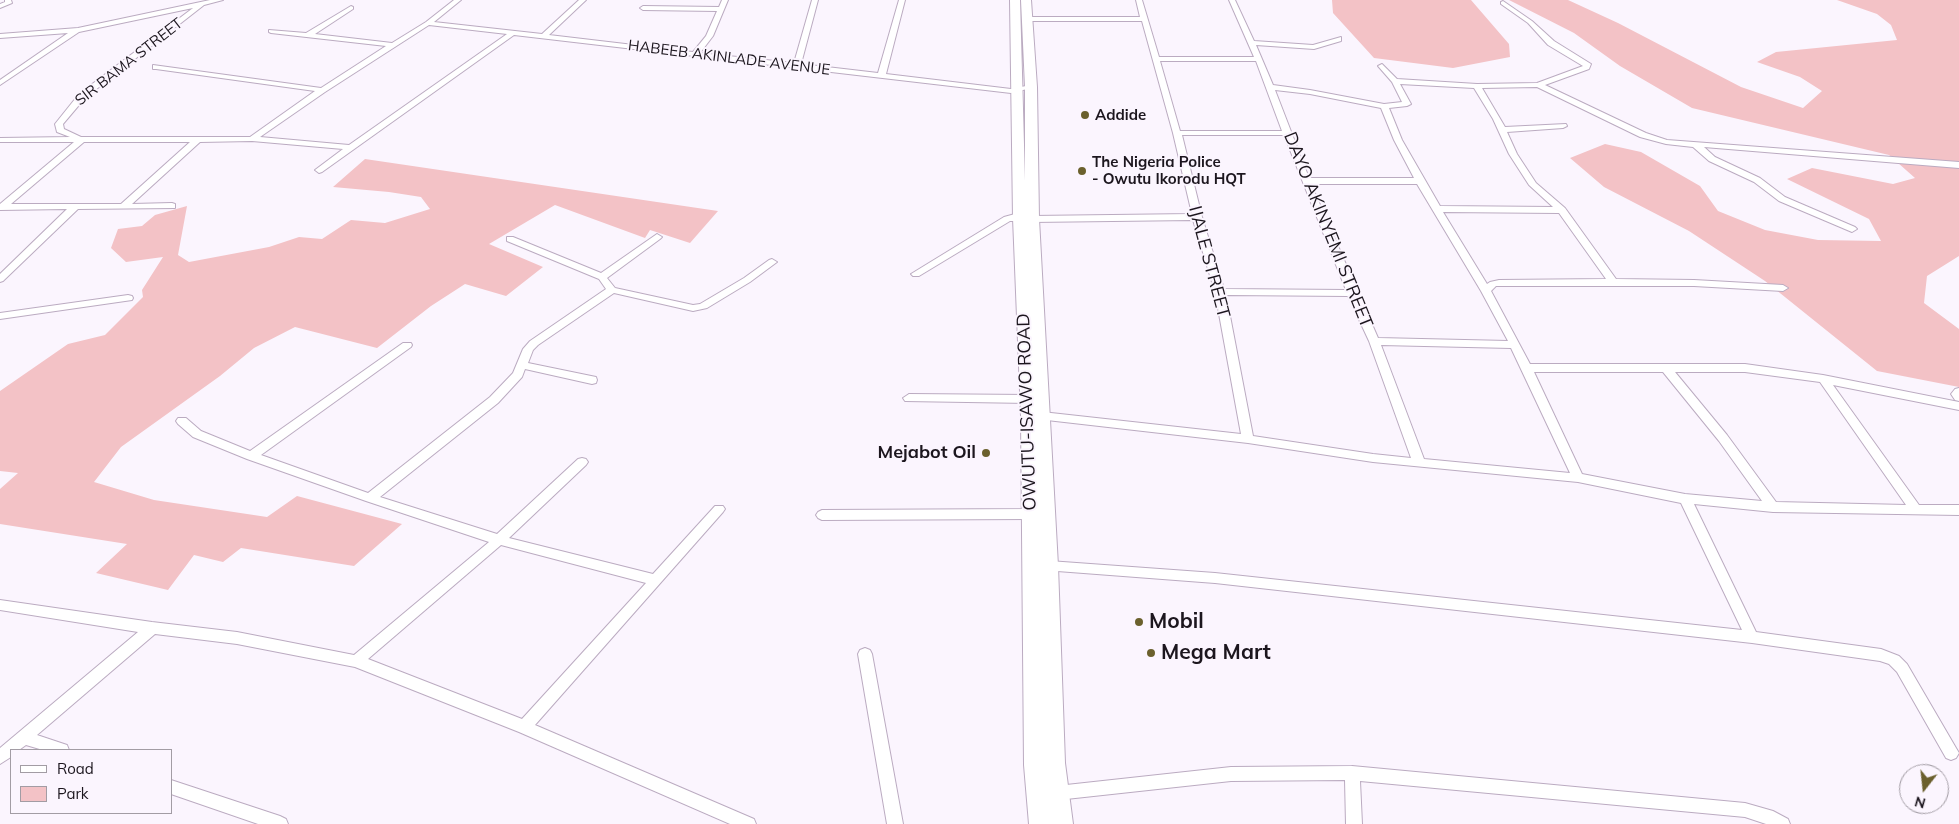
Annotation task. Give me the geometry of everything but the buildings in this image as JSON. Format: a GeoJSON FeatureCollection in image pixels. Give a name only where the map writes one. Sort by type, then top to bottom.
{"type":"FeatureCollection","features":[{"type":"Feature","properties":{"kind":"street"},"geometry":{"type":"LineString","coordinates":[[0,36],[78,30],[171,6],[220,0]]}},
{"type":"Feature","properties":{"kind":"street"},"geometry":{"type":"LineString","coordinates":[[252,139],[322,90],[428,23],[458,0]]}},
{"type":"Feature","properties":{"kind":"street"},"geometry":{"type":"LineString","coordinates":[[544,36],[583,0]]}},
{"type":"Feature","properties":{"kind":"street"},"geometry":{"type":"LineString","coordinates":[[695,54],[709,36],[725,0]]}},
{"type":"Feature","properties":{"kind":"street"},"geometry":{"type":"LineString","coordinates":[[797,66],[815,0]]}},
{"type":"Feature","properties":{"kind":"street"},"geometry":{"type":"LineString","coordinates":[[880,77],[902,0]]}},
{"type":"Feature","properties":{"kind":"street","name":"OWUTU-ISAWO ROAD"},"geometry":{"type":"LineString","coordinates":[[1015,0],[1024,89]]}},
{"type":"Feature","properties":{"kind":"street","name":"OWUTU-ISAWO ROAD"},"geometry":{"type":"LineString","coordinates":[[1026,0],[1028,19],[1024,89],[1030,514],[1035,765],[1040,824]]}},
{"type":"Feature","properties":{"kind":"street","name":"IJALE STREET"},"geometry":{"type":"LineString","coordinates":[[1139,0],[1177,133],[1197,217],[1220,292],[1248,439]]}},
{"type":"Feature","properties":{"kind":"street","name":"DAYO AKINYEMI STREET"},"geometry":{"type":"LineString","coordinates":[[1232,0],[1259,59],[1306,181],[1352,294],[1374,342],[1419,462]]}},
{"type":"Feature","properties":{"kind":"street","name":"SIR BAMA STREET"},"geometry":{"type":"LineString","coordinates":[[83,139],[60,130],[58,124],[70,109],[82,96],[204,3]]}},
{"type":"Feature","properties":{"kind":"street"},"geometry":{"type":"LineString","coordinates":[[1395,81],[1477,86],[1538,85],[1586,67],[1586,64],[1551,43],[1530,22],[1503,3]]}},
{"type":"Feature","properties":{"kind":"street"},"geometry":{"type":"LineString","coordinates":[[308,35],[350,8]]}},
{"type":"Feature","properties":{"kind":"street"},"geometry":{"type":"LineString","coordinates":[[642,8],[721,9]]}},
{"type":"Feature","properties":{"kind":"street"},"geometry":{"type":"LineString","coordinates":[[1028,19],[1144,20]]}},
{"type":"Feature","properties":{"kind":"street","name":"HABEEB AKINLADE AVENUE"},"geometry":{"type":"LineString","coordinates":[[428,23],[880,77],[1011,91],[1024,89]]}},
{"type":"Feature","properties":{"kind":"street"},"geometry":{"type":"LineString","coordinates":[[0,83],[78,30]]}},
{"type":"Feature","properties":{"kind":"street"},"geometry":{"type":"LineString","coordinates":[[271,31],[395,45]]}},
{"type":"Feature","properties":{"kind":"street"},"geometry":{"type":"LineString","coordinates":[[319,170],[513,33]]}},
{"type":"Feature","properties":{"kind":"street"},"geometry":{"type":"LineString","coordinates":[[1251,43],[1314,47],[1338,40]]}},
{"type":"Feature","properties":{"kind":"street"},"geometry":{"type":"LineString","coordinates":[[1157,59],[1259,59]]}},
{"type":"Feature","properties":{"kind":"street"},"geometry":{"type":"LineString","coordinates":[[1270,87],[1310,92],[1384,106],[1406,104],[1395,81],[1382,66]]}},
{"type":"Feature","properties":{"kind":"street"},"geometry":{"type":"LineString","coordinates":[[156,67],[322,90]]}},
{"type":"Feature","properties":{"kind":"street"},"geometry":{"type":"LineString","coordinates":[[1538,85],[1648,137],[1666,142],[1959,165]]}},
{"type":"Feature","properties":{"kind":"street"},"geometry":{"type":"LineString","coordinates":[[1477,86],[1502,130],[1513,154],[1533,185],[1562,210],[1613,282]]}},
{"type":"Feature","properties":{"kind":"street"},"geometry":{"type":"LineString","coordinates":[[1384,106],[1398,140],[1420,181],[1486,291],[1528,368],[1578,478]]}},
{"type":"Feature","properties":{"kind":"street"},"geometry":{"type":"LineString","coordinates":[[1502,130],[1563,126]]}},
{"type":"Feature","properties":{"kind":"street"},"geometry":{"type":"LineString","coordinates":[[1177,133],[1287,133]]}},
{"type":"Feature","properties":{"kind":"street"},"geometry":{"type":"LineString","coordinates":[[124,206],[199,138]]}},
{"type":"Feature","properties":{"kind":"street"},"geometry":{"type":"LineString","coordinates":[[1,207],[83,139]]}},
{"type":"Feature","properties":{"kind":"street"},"geometry":{"type":"LineString","coordinates":[[0,140],[252,139],[349,147]]}},
{"type":"Feature","properties":{"kind":"street"},"geometry":{"type":"LineString","coordinates":[[1695,144],[1712,159],[1757,180],[1774,195],[1852,229]]}},
{"type":"Feature","properties":{"kind":"street"},"geometry":{"type":"LineString","coordinates":[[1306,181],[1420,181]]}},
{"type":"Feature","properties":{"kind":"street"},"geometry":{"type":"LineString","coordinates":[[1,207],[172,206]]}},
{"type":"Feature","properties":{"kind":"street"},"geometry":{"type":"LineString","coordinates":[[1,277],[75,208]]}},
{"type":"Feature","properties":{"kind":"street"},"geometry":{"type":"LineString","coordinates":[[1438,209],[1562,210]]}},
{"type":"Feature","properties":{"kind":"street"},"geometry":{"type":"LineString","coordinates":[[916,274],[1007,219],[1015,217],[1197,217]]}},
{"type":"Feature","properties":{"kind":"street","name":"OWUTU-ISAWO ROAD"},"geometry":{"type":"LineString","coordinates":[[1026,218],[1042,416],[1049,566],[1054,763],[1057,792]]}},
{"type":"Feature","properties":{"kind":"street"},"geometry":{"type":"LineString","coordinates":[[602,277],[657,237]]}},
{"type":"Feature","properties":{"kind":"street"},"geometry":{"type":"LineString","coordinates":[[510,240],[602,277],[612,290],[693,308],[698,308],[748,280],[772,262]]}},
{"type":"Feature","properties":{"kind":"street"},"geometry":{"type":"LineString","coordinates":[[1486,291],[1493,284],[1499,283],[1694,282],[1783,288]]}},
{"type":"Feature","properties":{"kind":"street"},"geometry":{"type":"LineString","coordinates":[[370,498],[494,400],[518,374],[528,349],[534,343],[612,290]]}},
{"type":"Feature","properties":{"kind":"street"},"geometry":{"type":"LineString","coordinates":[[1220,292],[1352,294]]}},
{"type":"Feature","properties":{"kind":"street"},"geometry":{"type":"LineString","coordinates":[[0,316],[128,298]]}},
{"type":"Feature","properties":{"kind":"street"},"geometry":{"type":"LineString","coordinates":[[1374,342],[1514,345]]}},
{"type":"Feature","properties":{"kind":"street"},"geometry":{"type":"LineString","coordinates":[[251,456],[407,345]]}},
{"type":"Feature","properties":{"kind":"street"},"geometry":{"type":"LineString","coordinates":[[521,365],[592,380]]}},
{"type":"Feature","properties":{"kind":"street"},"geometry":{"type":"LineString","coordinates":[[1528,368],[1745,368],[1772,370],[1959,406]]}},
{"type":"Feature","properties":{"kind":"street"},"geometry":{"type":"LineString","coordinates":[[1666,368],[1723,438],[1774,506]]}},
{"type":"Feature","properties":{"kind":"street"},"geometry":{"type":"LineString","coordinates":[[1823,379],[1915,508]]}},
{"type":"Feature","properties":{"kind":"street"},"geometry":{"type":"LineString","coordinates":[[1959,392],[1957,394],[1959,397]]}},
{"type":"Feature","properties":{"kind":"street"},"geometry":{"type":"LineString","coordinates":[[910,398],[1029,399]]}},
{"type":"Feature","properties":{"kind":"street"},"geometry":{"type":"LineString","coordinates":[[1042,416],[1248,439],[1349,455],[1578,478],[1685,499],[1774,506],[1959,510]]}},
{"type":"Feature","properties":{"kind":"street"},"geometry":{"type":"LineString","coordinates":[[182,421],[197,434],[251,456],[370,498],[499,540],[656,580]]}},
{"type":"Feature","properties":{"kind":"street"},"geometry":{"type":"LineString","coordinates":[[356,662],[499,540],[582,462]]}},
{"type":"Feature","properties":{"kind":"street"},"geometry":{"type":"LineString","coordinates":[[1685,499],[1752,637]]}},
{"type":"Feature","properties":{"kind":"street"},"geometry":{"type":"LineString","coordinates":[[524,727],[719,509]]}},
{"type":"Feature","properties":{"kind":"street"},"geometry":{"type":"LineString","coordinates":[[822,515],[1030,514]]}},
{"type":"Feature","properties":{"kind":"street"},"geometry":{"type":"LineString","coordinates":[[1049,566],[1216,578],[1752,637],[1882,655],[1894,660],[1902,668],[1951,753]]}},
{"type":"Feature","properties":{"kind":"street"},"geometry":{"type":"LineString","coordinates":[[0,605],[152,628],[237,638],[356,662],[524,727],[748,824]]}},
{"type":"Feature","properties":{"kind":"street"},"geometry":{"type":"LineString","coordinates":[[0,756],[152,628]]}},
{"type":"Feature","properties":{"kind":"street"},"geometry":{"type":"LineString","coordinates":[[865,654],[895,824]]}},
{"type":"Feature","properties":{"kind":"street"},"geometry":{"type":"LineString","coordinates":[[23,737],[59,749]]}},
{"type":"Feature","properties":{"kind":"street"},"geometry":{"type":"LineString","coordinates":[[1062,824],[1057,792],[1231,774],[1352,774],[1745,810],[1767,816],[1782,824]]}},
{"type":"Feature","properties":{"kind":"street"},"geometry":{"type":"LineString","coordinates":[[1352,774],[1354,824]]}},
{"type":"Feature","properties":{"kind":"street"},"geometry":{"type":"LineString","coordinates":[[172,787],[279,824]]}},
{"type":"Feature","properties":{"kind":"green space"},"geometry":{"type":"Polygon","coordinates":[[[1332,0],[1471,0],[1509,44],[1510,57],[1453,68],[1374,58],[1333,13],[1332,0]]]}},
{"type":"Feature","properties":{"kind":"green space"},"geometry":{"type":"Polygon","coordinates":[[[1509,0],[1568,0],[1618,23],[1741,87],[1803,108],[1822,91],[1800,77],[1757,62],[1776,52],[1897,40],[1891,25],[1877,14],[1837,0],[1959,0],[1959,256],[1927,276],[1924,303],[1959,329],[1959,387],[1877,371],[1765,281],[1689,231],[1604,187],[1570,158],[1605,144],[1641,152],[1700,186],[1718,211],[1765,230],[1818,240],[1881,241],[1869,219],[1787,179],[1812,168],[1893,184],[1915,178],[1889,155],[1692,108],[1620,66],[1574,33],[1509,0]]]}},
{"type":"Feature","properties":{"kind":"green space"},"geometry":{"type":"Polygon","coordinates":[[[365,159],[718,211],[690,243],[650,230],[645,238],[555,205],[489,244],[543,267],[506,296],[465,284],[431,306],[377,348],[295,327],[254,348],[220,376],[121,447],[94,482],[154,500],[267,517],[297,496],[402,524],[354,566],[241,548],[223,562],[194,555],[168,590],[96,573],[127,544],[0,524],[0,489],[18,473],[0,471],[0,391],[68,344],[105,335],[143,297],[142,290],[163,257],[126,262],[111,248],[118,229],[142,226],[155,215],[187,206],[178,255],[189,262],[269,247],[299,237],[322,239],[351,220],[385,223],[430,209],[421,197],[333,187],[365,159]]]}},
{"type":"Feature","properties":{"kind":"place","name":"Addide"},"geometry":{"type":"Point","coordinates":[1085,115]}},
{"type":"Feature","properties":{"kind":"place","name":"The Nigeria Police - Owutu Ikorodu HQT"},"geometry":{"type":"Point","coordinates":[1082,171]}},
{"type":"Feature","properties":{"kind":"place","name":"Mejabot Oil"},"geometry":{"type":"Point","coordinates":[986,453]}},
{"type":"Feature","properties":{"kind":"place","name":"Mobil"},"geometry":{"type":"Point","coordinates":[1139,622]}},
{"type":"Feature","properties":{"kind":"place","name":"Mega Mart"},"geometry":{"type":"Point","coordinates":[1151,653]}}]}
